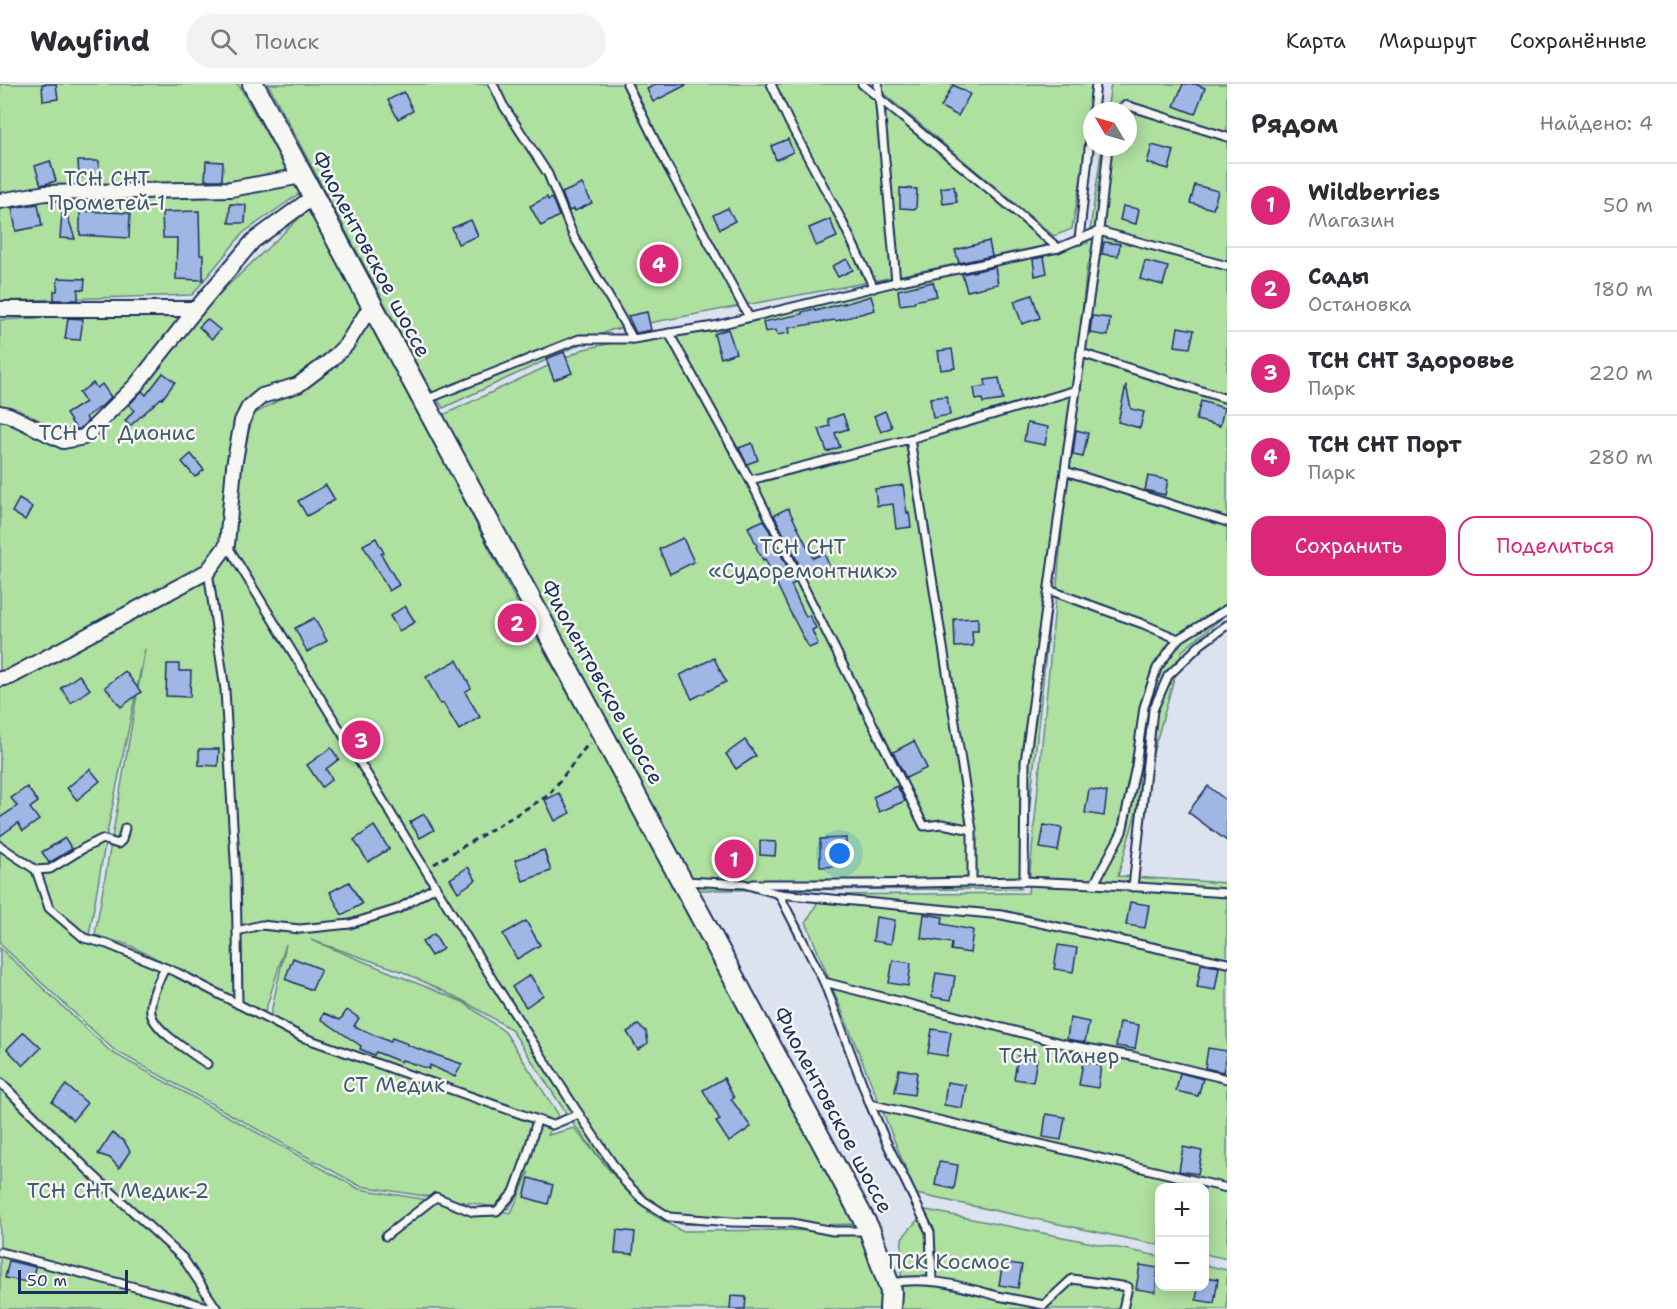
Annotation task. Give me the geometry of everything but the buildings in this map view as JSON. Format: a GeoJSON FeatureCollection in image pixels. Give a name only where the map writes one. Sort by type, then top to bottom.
{"type":"FeatureCollection","features":[{"type":"Feature","properties":{"kind":"main road","name":"Фиолентовское шоссе"},"geometry":{"type":"LineString","coordinates":[[253,84],[870,1231],[889,1283],[890,1309]]}},
{"type":"Feature","properties":{"kind":"street"},"geometry":{"type":"LineString","coordinates":[[0,201],[46,193],[231,189],[302,176]]}},
{"type":"Feature","properties":{"kind":"street"},"geometry":{"type":"LineString","coordinates":[[0,413],[9,415],[63,441],[84,437],[136,385],[253,241],[313,197]]}},
{"type":"Feature","properties":{"kind":"street"},"geometry":{"type":"LineString","coordinates":[[0,679],[10,677],[208,571],[227,545],[234,466],[242,421],[249,407],[262,396],[298,385],[331,360],[346,345],[371,306]]}},
{"type":"Feature","properties":{"kind":"street"},"geometry":{"type":"LineString","coordinates":[[0,309],[196,309]]}},
{"type":"Feature","properties":{"kind":"lane"},"geometry":{"type":"LineString","coordinates":[[493,84],[503,105],[548,174],[573,235],[633,339]]}},
{"type":"Feature","properties":{"kind":"lane"},"geometry":{"type":"LineString","coordinates":[[627,84],[669,169],[749,317]]}},
{"type":"Feature","properties":{"kind":"lane"},"geometry":{"type":"LineString","coordinates":[[771,84],[874,288]]}},
{"type":"Feature","properties":{"kind":"lane"},"geometry":{"type":"LineString","coordinates":[[862,84],[1058,248]]}},
{"type":"Feature","properties":{"kind":"lane"},"geometry":{"type":"LineString","coordinates":[[878,84],[896,282]]}},
{"type":"Feature","properties":{"kind":"lane"},"geometry":{"type":"LineString","coordinates":[[1094,102],[1096,84]]}},
{"type":"Feature","properties":{"kind":"lane"},"geometry":{"type":"LineString","coordinates":[[1137,108],[1227,137]]}},
{"type":"Feature","properties":{"kind":"lane"},"geometry":{"type":"LineString","coordinates":[[1079,240],[1088,156]]}},
{"type":"Feature","properties":{"kind":"lane"},"geometry":{"type":"LineString","coordinates":[[1024,881],[1025,762],[1099,231],[1107,156]]}},
{"type":"Feature","properties":{"kind":"lane"},"geometry":{"type":"LineString","coordinates":[[423,401],[579,339],[633,339],[714,326],[896,282],[1058,248],[1099,231],[1227,267]]}},
{"type":"Feature","properties":{"kind":"lane"},"geometry":{"type":"LineString","coordinates":[[669,333],[750,480],[924,826],[942,824],[972,830]]}},
{"type":"Feature","properties":{"kind":"lane"},"geometry":{"type":"LineString","coordinates":[[1081,353],[1227,399]]}},
{"type":"Feature","properties":{"kind":"lane"},"geometry":{"type":"LineString","coordinates":[[750,480],[910,439],[1076,390]]}},
{"type":"Feature","properties":{"kind":"lane"},"geometry":{"type":"LineString","coordinates":[[910,439],[972,830],[972,882]]}},
{"type":"Feature","properties":{"kind":"lane"},"geometry":{"type":"LineString","coordinates":[[1065,471],[1227,522]]}},
{"type":"Feature","properties":{"kind":"lane"},"geometry":{"type":"LineString","coordinates":[[227,545],[494,982],[625,1182],[644,1201],[669,1217],[731,1222],[792,1223],[833,1231],[870,1231]]}},
{"type":"Feature","properties":{"kind":"lane"},"geometry":{"type":"LineString","coordinates":[[208,571],[225,690],[236,876],[238,1004]]}},
{"type":"Feature","properties":{"kind":"lane"},"geometry":{"type":"LineString","coordinates":[[1049,590],[1178,639]]}},
{"type":"Feature","properties":{"kind":"lane"},"geometry":{"type":"LineString","coordinates":[[1094,884],[1122,832],[1136,766],[1144,707],[1157,668],[1178,639],[1227,609]]}},
{"type":"Feature","properties":{"kind":"lane"},"geometry":{"type":"LineString","coordinates":[[1133,886],[1152,710],[1168,676],[1201,644],[1227,625]]}},
{"type":"Feature","properties":{"kind":"lane"},"geometry":{"type":"LineString","coordinates":[[36,870],[50,869],[102,839],[118,844],[122,840],[124,828]]}},
{"type":"Feature","properties":{"kind":"lane"},"geometry":{"type":"LineString","coordinates":[[0,846],[36,870],[49,908],[84,938],[107,944],[165,968],[302,1037],[552,1125],[579,1114]]}},
{"type":"Feature","properties":{"kind":"lane"},"geometry":{"type":"LineString","coordinates":[[683,881],[744,884],[1024,881],[1227,893]]}},
{"type":"Feature","properties":{"kind":"lane"},"geometry":{"type":"LineString","coordinates":[[744,884],[779,894],[1002,915],[1227,963]]}},
{"type":"Feature","properties":{"kind":"lane"},"geometry":{"type":"LineString","coordinates":[[237,931],[261,925],[300,929],[350,924],[398,909],[435,887]]}},
{"type":"Feature","properties":{"kind":"lane"},"geometry":{"type":"LineString","coordinates":[[779,894],[824,982],[870,1104],[930,1232],[932,1281]]}},
{"type":"Feature","properties":{"kind":"lane"},"geometry":{"type":"LineString","coordinates":[[165,968],[154,991],[151,1014],[162,1032],[207,1064]]}},
{"type":"Feature","properties":{"kind":"lane"},"geometry":{"type":"LineString","coordinates":[[824,982],[1069,1045],[1132,1056],[1227,1079]]}},
{"type":"Feature","properties":{"kind":"lane"},"geometry":{"type":"LineString","coordinates":[[0,1082],[90,1172],[183,1258],[215,1309]]}},
{"type":"Feature","properties":{"kind":"lane"},"geometry":{"type":"LineString","coordinates":[[870,1104],[1227,1188]]}},
{"type":"Feature","properties":{"kind":"lane"},"geometry":{"type":"LineString","coordinates":[[386,1236],[436,1197],[473,1212],[497,1211],[514,1192],[537,1120]]}},
{"type":"Feature","properties":{"kind":"lane"},"geometry":{"type":"LineString","coordinates":[[0,1252],[215,1309]]}},
{"type":"Feature","properties":{"kind":"lane"},"geometry":{"type":"LineString","coordinates":[[889,1283],[908,1280],[945,1282],[1044,1305],[1072,1279],[1128,1287],[1123,1309]]}},
{"type":"Feature","properties":{"kind":"path"},"geometry":{"type":"LineString","coordinates":[[425,869],[549,795],[585,748],[603,734]]}},
{"type":"Feature","properties":{"kind":"green space","name":"ТСН СНТ Прометей-1"},"geometry":{"type":"Polygon","coordinates":[[[0,84],[238,84],[300,193],[243,233],[192,295],[0,301],[0,84]]]}},
{"type":"Feature","properties":{"kind":"green space"},"geometry":{"type":"Polygon","coordinates":[[[268,84],[859,84],[1048,245],[859,284],[611,330],[443,408],[424,378],[268,84]]]}},
{"type":"Feature","properties":{"kind":"green space"},"geometry":{"type":"Polygon","coordinates":[[[872,84],[1098,84],[1095,102],[1083,102],[1083,156],[1085,156],[1072,229],[1054,236],[872,84]]]}},
{"type":"Feature","properties":{"kind":"green space"},"geometry":{"type":"Polygon","coordinates":[[[1111,84],[1227,84],[1227,614],[1182,651],[1118,876],[1227,883],[1227,1259],[1209,1255],[1209,1183],[1155,1183],[1155,1244],[916,1194],[806,922],[822,895],[1028,893],[1087,265],[1021,889],[696,890],[443,415],[584,349],[1088,243],[1101,156],[1137,156],[1137,102],[1108,102],[1111,84]]]}},
{"type":"Feature","properties":{"kind":"green space"},"geometry":{"type":"Polygon","coordinates":[[[310,208],[363,310],[335,355],[238,410],[219,545],[203,567],[169,602],[221,566],[232,542],[243,451],[254,414],[335,365],[368,314],[512,593],[862,1224],[767,1226],[681,1224],[647,1211],[681,1231],[788,1230],[861,1233],[886,1301],[884,1309],[0,1309],[0,948],[111,1052],[359,1189],[511,1213],[529,1172],[509,1209],[360,1186],[114,1050],[0,944],[0,320],[203,309],[310,208]],[[145,649],[107,833],[89,935],[270,1017],[286,944],[265,1012],[129,945],[95,935],[145,649]],[[311,940],[463,1002],[505,1032],[558,1114],[548,1135],[574,1128],[616,1178],[572,1122],[511,1029],[462,1000],[401,971],[311,940]]]}},
{"type":"Feature","properties":{"kind":"green space","name":"ПСК Космос"},"geometry":{"type":"Polygon","coordinates":[[[926,1210],[1155,1255],[1155,1291],[1209,1291],[1209,1266],[1227,1270],[1227,1309],[900,1309],[902,1238],[926,1210]]]}},
{"type":"Feature","properties":{"kind":"place","name":"ТСН СНТ Порт"},"geometry":{"type":"Point","coordinates":[659,264]}},
{"type":"Feature","properties":{"kind":"place","name":"Сады"},"geometry":{"type":"Point","coordinates":[517,623]}},
{"type":"Feature","properties":{"kind":"place","name":"ТСН СНТ Здоровье"},"geometry":{"type":"Point","coordinates":[361,740]}},
{"type":"Feature","properties":{"kind":"place","name":"Wildberries"},"geometry":{"type":"Point","coordinates":[734,859]}},
{"type":"Feature","properties":{"kind":"park label","name":"ТСН СТ Дионис"},"geometry":{"type":"Point","coordinates":[117,433]}},
{"type":"Feature","properties":{"kind":"park label","name":"ТСН СНТ «Судоремонтник»"},"geometry":{"type":"Point","coordinates":[803,559]}},
{"type":"Feature","properties":{"kind":"park label","name":"ТСН Планер"},"geometry":{"type":"Point","coordinates":[1059,1056]}},
{"type":"Feature","properties":{"kind":"park label","name":"СТ Медик"},"geometry":{"type":"Point","coordinates":[394,1085]}},
{"type":"Feature","properties":{"kind":"park label","name":"ТСН СНТ Медик-2"},"geometry":{"type":"Point","coordinates":[118,1191]}}]}
